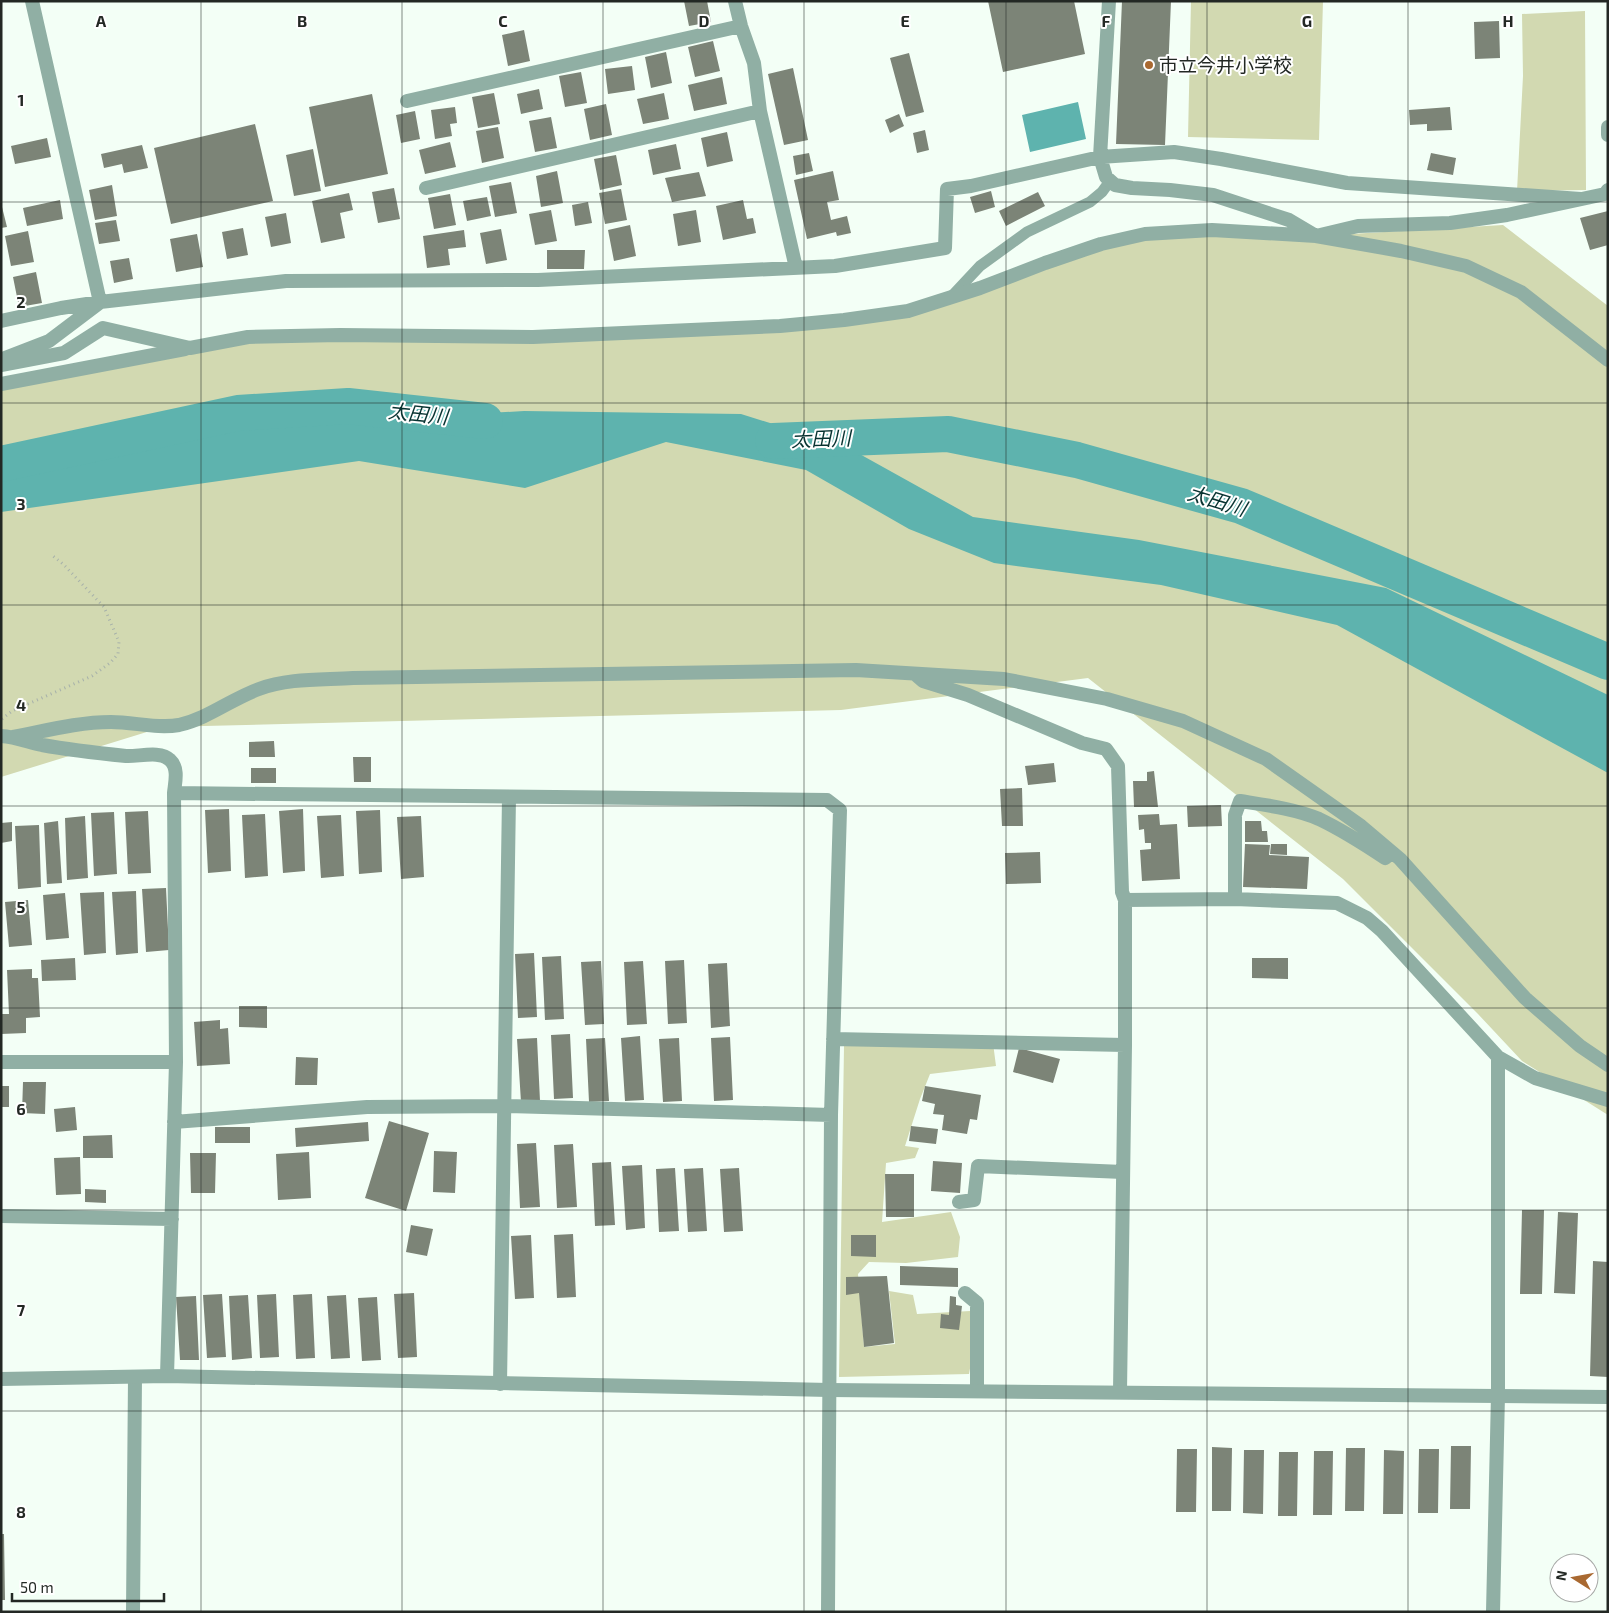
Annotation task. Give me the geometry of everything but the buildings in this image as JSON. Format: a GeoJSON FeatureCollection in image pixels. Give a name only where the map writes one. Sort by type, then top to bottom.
{"type":"FeatureCollection","features":[{"type":"Feature","properties":{"kind":"street"},"geometry":{"type":"LineString","coordinates":[[32,1],[100,302]]}},
{"type":"Feature","properties":{"kind":"street"},"geometry":{"type":"LineString","coordinates":[[735,1],[741,26],[754,63],[760,111],[796,268]]}},
{"type":"Feature","properties":{"kind":"street"},"geometry":{"type":"LineString","coordinates":[[1109,1],[1100,157],[1106,177],[1115,185],[1213,195],[1289,220],[1316,236],[1358,226],[1450,223],[1508,215],[1605,194],[1608,190]]}},
{"type":"Feature","properties":{"kind":"street"},"geometry":{"type":"LineString","coordinates":[[406,101],[741,26]]}},
{"type":"Feature","properties":{"kind":"street"},"geometry":{"type":"LineString","coordinates":[[426,188],[760,111]]}},
{"type":"Feature","properties":{"kind":"street"},"geometry":{"type":"LineString","coordinates":[[1608,127],[1608,135]]}},
{"type":"Feature","properties":{"kind":"street"},"geometry":{"type":"LineString","coordinates":[[1,321],[100,302],[286,281],[538,280],[835,266],[946,248],[946,189],[971,186],[1100,157],[1174,152],[1347,183],[1581,199]]}},
{"type":"Feature","properties":{"kind":"street"},"geometry":{"type":"LineString","coordinates":[[1,384],[248,337],[340,335],[533,337],[780,326],[844,320],[908,311],[1101,244],[1145,234],[1212,230],[1316,236],[1401,251],[1466,266],[1520,292],[1608,360]]}},
{"type":"Feature","properties":{"kind":"street"},"geometry":{"type":"LineString","coordinates":[[1,359],[49,341],[100,302]]}},
{"type":"Feature","properties":{"kind":"street"},"geometry":{"type":"LineString","coordinates":[[1,365],[64,353],[103,328],[190,348]]}},
{"type":"Feature","properties":{"kind":"street"},"geometry":{"type":"LineString","coordinates":[[7,736],[82,724],[110,722],[163,727],[177,725],[198,720],[258,689],[282,682],[363,678],[856,670],[1004,679],[1107,700],[1183,721],[1266,759],[1361,826],[1392,853],[1525,998],[1580,1046],[1608,1065]]}},
{"type":"Feature","properties":{"kind":"street"},"geometry":{"type":"LineString","coordinates":[[916,674],[923,681],[968,695],[1082,743],[1106,749],[1118,766],[1122,892],[1125,900],[1120,1392]]}},
{"type":"Feature","properties":{"kind":"street"},"geometry":{"type":"LineString","coordinates":[[7,736],[79,752],[162,756],[170,760],[176,770],[174,793],[176,1062],[167,1376]]}},
{"type":"Feature","properties":{"kind":"street"},"geometry":{"type":"LineString","coordinates":[[174,793],[827,800],[840,810],[831,1115],[828,1612]]}},
{"type":"Feature","properties":{"kind":"street"},"geometry":{"type":"LineString","coordinates":[[500,1384],[509,797]]}},
{"type":"Feature","properties":{"kind":"street"},"geometry":{"type":"LineString","coordinates":[[1235,899],[1235,815],[1240,802],[1270,805],[1317,818],[1355,838],[1385,858],[1392,853]]}},
{"type":"Feature","properties":{"kind":"street"},"geometry":{"type":"LineString","coordinates":[[1125,900],[1235,899],[1337,903],[1367,918],[1382,931],[1498,1057],[1534,1078],[1608,1100]]}},
{"type":"Feature","properties":{"kind":"street"},"geometry":{"type":"LineString","coordinates":[[833,1039],[1125,1045]]}},
{"type":"Feature","properties":{"kind":"street"},"geometry":{"type":"LineString","coordinates":[[1493,1612],[1498,1395],[1498,1057]]}},
{"type":"Feature","properties":{"kind":"street"},"geometry":{"type":"LineString","coordinates":[[1,1062],[176,1062]]}},
{"type":"Feature","properties":{"kind":"street"},"geometry":{"type":"LineString","coordinates":[[174,1122],[367,1108],[504,1106],[831,1115]]}},
{"type":"Feature","properties":{"kind":"street"},"geometry":{"type":"LineString","coordinates":[[959,1202],[974,1200],[978,1166],[1123,1172]]}},
{"type":"Feature","properties":{"kind":"street"},"geometry":{"type":"LineString","coordinates":[[1,1216],[172,1219]]}},
{"type":"Feature","properties":{"kind":"street"},"geometry":{"type":"LineString","coordinates":[[965,1293],[977,1303],[977,1391]]}},
{"type":"Feature","properties":{"kind":"street"},"geometry":{"type":"LineString","coordinates":[[1,1379],[167,1376],[829,1390],[1608,1397]]}},
{"type":"Feature","properties":{"kind":"street"},"geometry":{"type":"LineString","coordinates":[[133,1612],[135,1377]]}},
{"type":"Feature","properties":{"kind":"lane"},"geometry":{"type":"LineString","coordinates":[[951,297],[980,266],[1027,232],[1090,202],[1102,192],[1110,180]]}},
{"type":"Feature","properties":{"kind":"path"},"geometry":{"type":"LineString","coordinates":[[1,719],[12,711],[92,676],[110,663],[118,654],[119,642],[104,607],[53,556]]}},
{"type":"Feature","properties":{"kind":"green space"},"geometry":{"type":"Polygon","coordinates":[[[1191,1],[1323,1],[1319,140],[1188,137],[1191,1]]]}},
{"type":"Feature","properties":{"kind":"green space"},"geometry":{"type":"Polygon","coordinates":[[[1585,11],[1586,190],[1517,191],[1523,76],[1522,14],[1585,11]]]}},
{"type":"Feature","properties":{"kind":"green space"},"geometry":{"type":"Polygon","coordinates":[[[1503,225],[1608,306],[1608,1115],[1522,1061],[1478,1014],[1343,879],[1088,678],[841,710],[163,727],[1,777],[1,387],[248,337],[719,329],[926,305],[1145,234],[1316,236],[1503,225]]]}},
{"type":"Feature","properties":{"kind":"green space"},"geometry":{"type":"Polygon","coordinates":[[[993,1043],[996,1066],[930,1074],[905,1146],[919,1148],[915,1158],[886,1163],[882,1222],[951,1212],[960,1237],[958,1257],[906,1263],[869,1262],[858,1274],[864,1347],[895,1344],[889,1291],[913,1295],[917,1314],[970,1311],[972,1357],[969,1374],[839,1377],[844,1046],[993,1043]]]}},
{"type":"Feature","properties":{"kind":"water"},"geometry":{"type":"Polygon","coordinates":[[[1078,102],[1086,139],[1030,152],[1022,115],[1078,102]]]}},
{"type":"Feature","properties":{"kind":"water"},"geometry":{"type":"Polygon","coordinates":[[[524,411],[741,414],[847,447],[973,517],[1139,540],[1386,588],[1608,695],[1608,773],[1337,625],[1161,585],[994,563],[909,529],[806,470],[666,442],[525,488],[359,461],[1,512],[1,461],[252,426],[524,411]]]}},
{"type":"Feature","properties":{"kind":"waterway","name":"太田川"},"geometry":{"type":"LineString","coordinates":[[1,464],[238,413],[348,406],[485,421]]}},
{"type":"Feature","properties":{"kind":"waterway","name":"太田川"},"geometry":{"type":"LineString","coordinates":[[773,441],[948,434],[1077,460],[1241,506],[1608,662]]}},
{"type":"Feature","properties":{"kind":"place","name":"市立今井小学校"},"geometry":{"type":"Point","coordinates":[1149,65]}}]}
